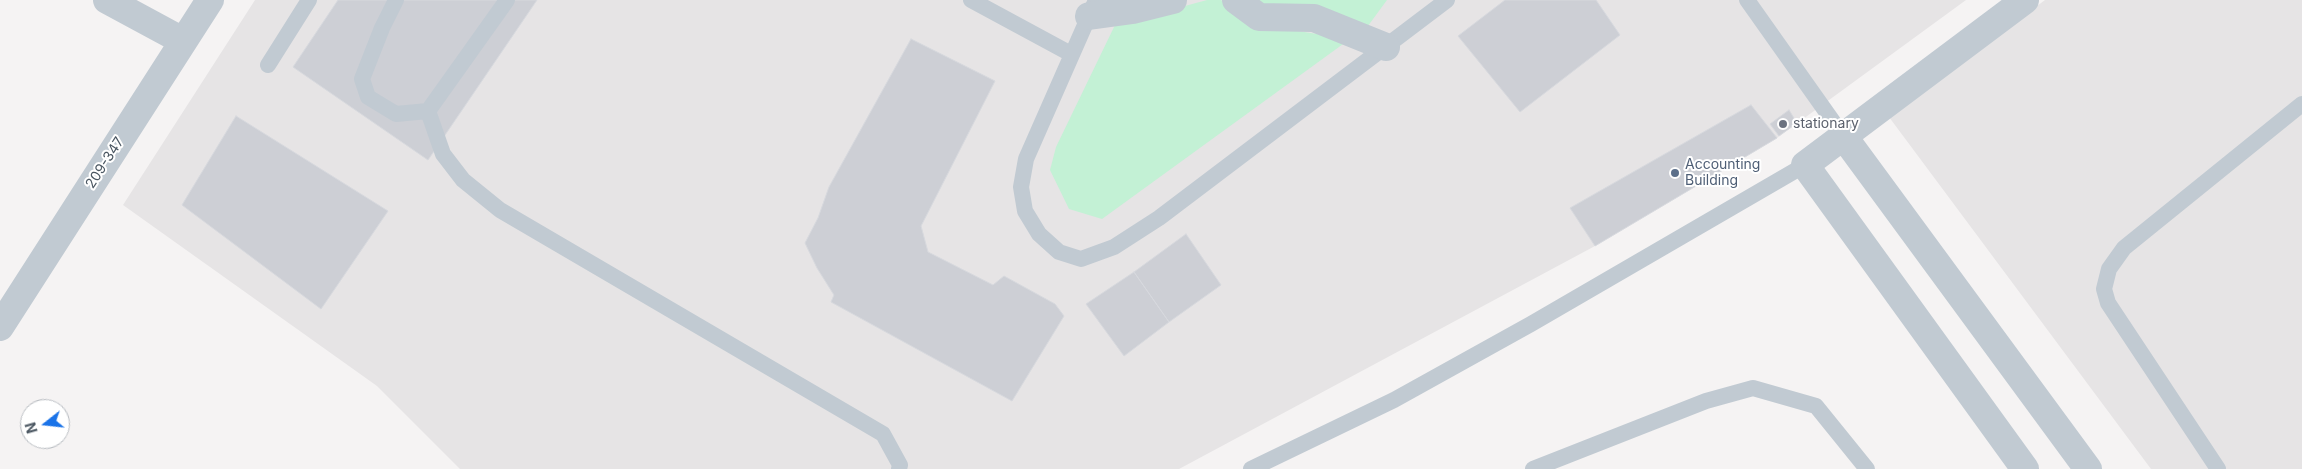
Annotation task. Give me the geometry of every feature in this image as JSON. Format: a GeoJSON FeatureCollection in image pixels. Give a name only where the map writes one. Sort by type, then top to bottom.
{"type":"FeatureCollection","features":[{"type":"Feature","properties":{"kind":"street"},"geometry":{"type":"LineString","coordinates":[[107,0],[183,41]]}},
{"type":"Feature","properties":{"kind":"street","name":"209-347"},"geometry":{"type":"LineString","coordinates":[[0,327],[210,0]]}},
{"type":"Feature","properties":{"kind":"street"},"geometry":{"type":"LineString","coordinates":[[1093,8],[1133,10],[1173,0]]}},
{"type":"Feature","properties":{"kind":"street"},"geometry":{"type":"LineString","coordinates":[[1236,0],[1259,17],[1314,18],[1386,47]]}},
{"type":"Feature","properties":{"kind":"street"},"geometry":{"type":"LineString","coordinates":[[2025,469],[1805,165],[2026,0]]}},
{"type":"Feature","properties":{"kind":"street"},"geometry":{"type":"LineString","coordinates":[[1844,137],[2088,469]]}},
{"type":"Feature","properties":{"kind":"lane"},"geometry":{"type":"LineString","coordinates":[[268,65],[309,0]]}},
{"type":"Feature","properties":{"kind":"lane"},"geometry":{"type":"LineString","coordinates":[[396,0],[382,28],[362,79],[368,97],[396,114],[428,112]]}},
{"type":"Feature","properties":{"kind":"lane"},"geometry":{"type":"LineString","coordinates":[[428,112],[507,0]]}},
{"type":"Feature","properties":{"kind":"lane"},"geometry":{"type":"LineString","coordinates":[[971,0],[1071,54]]}},
{"type":"Feature","properties":{"kind":"lane"},"geometry":{"type":"LineString","coordinates":[[1093,8],[1026,159],[1021,187],[1025,211],[1039,234],[1059,252],[1081,259],[1114,247],[1159,218],[1447,0]]}},
{"type":"Feature","properties":{"kind":"lane"},"geometry":{"type":"LineString","coordinates":[[1747,0],[1844,137]]}},
{"type":"Feature","properties":{"kind":"lane"},"geometry":{"type":"LineString","coordinates":[[2218,469],[2108,304],[2104,289],[2109,269],[2124,248],[2302,104]]}},
{"type":"Feature","properties":{"kind":"lane"},"geometry":{"type":"LineString","coordinates":[[428,112],[443,154],[463,180],[500,210],[883,434],[900,465],[899,469]]}},
{"type":"Feature","properties":{"kind":"lane"},"geometry":{"type":"LineString","coordinates":[[1251,469],[1394,400],[1532,324],[1805,165]]}},
{"type":"Feature","properties":{"kind":"lane"},"geometry":{"type":"LineString","coordinates":[[1533,469],[1706,401],[1753,388],[1816,406],[1867,469]]}},
{"type":"Feature","properties":{"kind":"shaded area"},"geometry":{"type":"Polygon","coordinates":[[[255,0],[1966,0],[1777,138],[1595,246],[1179,469],[460,469],[377,386],[123,205],[255,0]]]}},
{"type":"Feature","properties":{"kind":"shaded area"},"geometry":{"type":"Polygon","coordinates":[[[2045,0],[2302,0],[2302,469],[2151,469],[1889,117],[2045,0]]]}},
{"type":"Feature","properties":{"kind":"green space"},"geometry":{"type":"Polygon","coordinates":[[[1207,0],[1221,0],[1252,24],[1350,39],[1102,219],[1069,209],[1050,170],[1056,147],[1115,25],[1207,0]]]}},
{"type":"Feature","properties":{"kind":"green space"},"geometry":{"type":"Polygon","coordinates":[[[1252,0],[1387,0],[1365,30],[1263,9],[1252,0]]]}},
{"type":"Feature","properties":{"kind":"building"},"geometry":{"type":"Polygon","coordinates":[[[338,0],[537,0],[428,160],[293,67],[338,0]]]}},
{"type":"Feature","properties":{"kind":"building"},"geometry":{"type":"Polygon","coordinates":[[[1505,0],[1596,0],[1620,35],[1520,112],[1458,36],[1505,0]]]}},
{"type":"Feature","properties":{"kind":"building"},"geometry":{"type":"Polygon","coordinates":[[[911,39],[995,81],[921,226],[928,252],[993,285],[1004,276],[1055,304],[1064,316],[1012,401],[831,302],[834,295],[817,268],[805,243],[818,218],[829,187],[911,39]]]}},
{"type":"Feature","properties":{"kind":"building","name":"Accounting Building"},"geometry":{"type":"Polygon","coordinates":[[[1751,105],[1777,138],[1595,246],[1570,208],[1751,105]]]}},
{"type":"Feature","properties":{"kind":"building","name":"stationary"},"geometry":{"type":"Polygon","coordinates":[[[1789,110],[1797,123],[1779,136],[1770,124],[1789,110]]]}},
{"type":"Feature","properties":{"kind":"building"},"geometry":{"type":"Polygon","coordinates":[[[236,116],[388,211],[321,309],[182,205],[236,116]]]}},
{"type":"Feature","properties":{"kind":"building"},"geometry":{"type":"Polygon","coordinates":[[[1186,234],[1221,285],[1169,322],[1134,272],[1186,234]]]}},
{"type":"Feature","properties":{"kind":"building"},"geometry":{"type":"Polygon","coordinates":[[[1134,272],[1169,322],[1124,356],[1086,304],[1134,272]]]}},
{"type":"Feature","properties":{"kind":"place","name":"stationary"},"geometry":{"type":"Point","coordinates":[1783,124]}},
{"type":"Feature","properties":{"kind":"place","name":"Accounting Building"},"geometry":{"type":"Point","coordinates":[1675,173]}}]}
